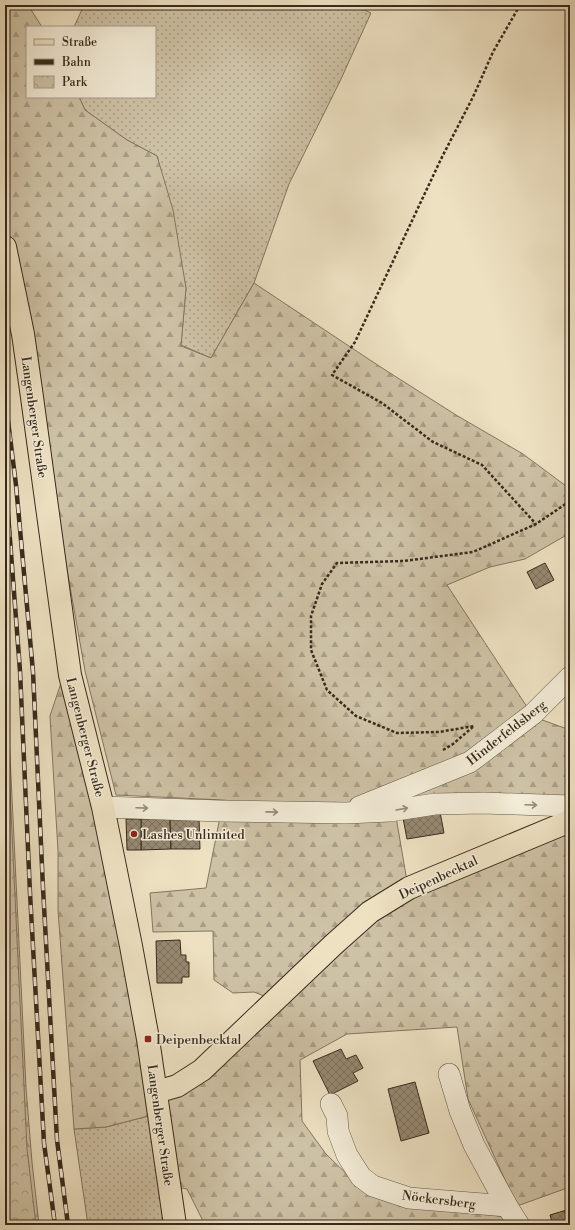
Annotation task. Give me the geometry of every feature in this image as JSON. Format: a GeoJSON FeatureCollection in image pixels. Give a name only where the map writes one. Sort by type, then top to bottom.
{"type":"FeatureCollection","features":[{"type":"Feature","properties":{"kind":"main road","name":"Langenberger Straße"},"geometry":{"type":"LineString","coordinates":[[5,247],[19,313],[30,383],[70,675],[103,807],[131,946],[148,1039],[175,1225]]}},
{"type":"Feature","properties":{"kind":"main road","name":"Deipenbecktal"},"geometry":{"type":"LineString","coordinates":[[156,1092],[177,1086],[202,1070],[333,945],[370,912],[409,888],[570,822]]}},
{"type":"Feature","properties":{"kind":"street","name":"Hinderfeldsberg"},"geometry":{"type":"LineString","coordinates":[[346,813],[470,762],[533,714],[570,677]]}},
{"type":"Feature","properties":{"kind":"street"},"geometry":{"type":"LineString","coordinates":[[103,807],[346,813],[390,811],[435,804],[484,803],[570,806]]}},
{"type":"Feature","properties":{"kind":"street"},"geometry":{"type":"LineString","coordinates":[[449,1074],[460,1111],[474,1146],[519,1225]]}},
{"type":"Feature","properties":{"kind":"street","name":"Nöckersberg"},"geometry":{"type":"LineString","coordinates":[[331,1104],[337,1116],[338,1131],[347,1155],[361,1177],[373,1186],[409,1198],[507,1206]]}},
{"type":"Feature","properties":{"kind":"path"},"geometry":{"type":"LineString","coordinates":[[520,5],[493,52],[473,97],[441,159],[355,342],[332,375],[382,402],[433,442],[482,465],[536,524]]}},
{"type":"Feature","properties":{"kind":"path"},"geometry":{"type":"LineString","coordinates":[[441,751],[453,744],[474,726],[440,732],[397,733],[356,716],[327,690],[311,650],[310,616],[322,584],[336,563],[404,561],[473,552],[536,524],[570,501]]}},
{"type":"Feature","properties":{"kind":"green space"},"geometry":{"type":"Polygon","coordinates":[[[5,5],[28,5],[41,26],[26,26],[26,98],[79,98],[85,110],[127,140],[157,156],[173,210],[186,288],[181,346],[211,358],[254,283],[456,415],[523,454],[570,489],[570,533],[525,559],[490,567],[447,585],[533,716],[369,813],[223,800],[116,795],[85,671],[15,276],[5,236],[5,5]]]}},
{"type":"Feature","properties":{"kind":"green space"},"geometry":{"type":"Polygon","coordinates":[[[84,5],[354,5],[371,13],[341,79],[289,184],[254,283],[211,358],[181,345],[186,288],[157,156],[127,140],[85,110],[79,98],[156,98],[156,26],[74,26],[84,5]]]}},
{"type":"Feature","properties":{"kind":"green space"},"geometry":{"type":"Polygon","coordinates":[[[5,652],[26,1088],[39,1225],[5,1225],[5,652]]]}},
{"type":"Feature","properties":{"kind":"green space"},"geometry":{"type":"Polygon","coordinates":[[[64,674],[97,813],[152,1115],[106,1127],[74,1129],[58,910],[58,851],[50,716],[64,674]]]}},
{"type":"Feature","properties":{"kind":"green space"},"geometry":{"type":"Polygon","coordinates":[[[5,686],[27,1149],[36,1225],[5,1225],[5,686]]]}},
{"type":"Feature","properties":{"kind":"green space"},"geometry":{"type":"Polygon","coordinates":[[[534,717],[570,730],[570,809],[374,813],[534,717]]]}},
{"type":"Feature","properties":{"kind":"green space"},"geometry":{"type":"Polygon","coordinates":[[[395,811],[408,887],[274,1000],[254,992],[233,993],[214,980],[213,931],[153,932],[150,893],[206,888],[221,812],[395,811]]]}},
{"type":"Feature","properties":{"kind":"green space"},"geometry":{"type":"Polygon","coordinates":[[[570,823],[570,1187],[517,1206],[468,1099],[457,1027],[347,1034],[300,1060],[302,1121],[326,1154],[363,1190],[505,1210],[513,1225],[205,1225],[187,1189],[168,1185],[157,1092],[175,1088],[371,912],[570,823]]]}},
{"type":"Feature","properties":{"kind":"green space"},"geometry":{"type":"Polygon","coordinates":[[[152,1115],[164,1225],[88,1225],[74,1129],[106,1127],[152,1115]]]}},
{"type":"Feature","properties":{"kind":"building"},"geometry":{"type":"Polygon","coordinates":[[[545,563],[554,580],[536,589],[527,572],[545,563]]]}},
{"type":"Feature","properties":{"kind":"building"},"geometry":{"type":"Polygon","coordinates":[[[440,812],[444,833],[407,839],[403,818],[440,812]]]}},
{"type":"Feature","properties":{"kind":"building"},"geometry":{"type":"Polygon","coordinates":[[[170,818],[171,849],[141,850],[141,819],[170,818]]]}},
{"type":"Feature","properties":{"kind":"building"},"geometry":{"type":"Polygon","coordinates":[[[170,818],[199,818],[200,849],[171,849],[170,818]]]}},
{"type":"Feature","properties":{"kind":"building"},"geometry":{"type":"Polygon","coordinates":[[[126,819],[141,819],[141,850],[127,850],[126,819]]]}},
{"type":"Feature","properties":{"kind":"building"},"geometry":{"type":"Polygon","coordinates":[[[180,940],[181,955],[186,955],[186,962],[189,962],[189,977],[182,977],[182,983],[157,983],[156,941],[180,940]]]}},
{"type":"Feature","properties":{"kind":"building"},"geometry":{"type":"Polygon","coordinates":[[[341,1049],[346,1059],[356,1055],[363,1068],[353,1073],[358,1081],[330,1095],[313,1061],[341,1049]]]}},
{"type":"Feature","properties":{"kind":"building"},"geometry":{"type":"Polygon","coordinates":[[[415,1082],[429,1133],[401,1141],[388,1089],[415,1082]]]}},
{"type":"Feature","properties":{"kind":"building"},"geometry":{"type":"Polygon","coordinates":[[[570,1209],[570,1225],[553,1225],[550,1215],[570,1209]]]}},
{"type":"Feature","properties":{"kind":"railway"},"geometry":{"type":"LineString","coordinates":[[5,397],[16,485],[33,672],[57,1140],[68,1225]]}},
{"type":"Feature","properties":{"kind":"railway"},"geometry":{"type":"LineString","coordinates":[[5,474],[20,671],[30,893],[44,1143],[55,1225]]}},
{"type":"Feature","properties":{"kind":"place","name":"Lashes Unlimited"},"geometry":{"type":"Point","coordinates":[134,834]}},
{"type":"Feature","properties":{"kind":"place","name":"Deipenbecktal"},"geometry":{"type":"Point","coordinates":[148,1039]}}]}
